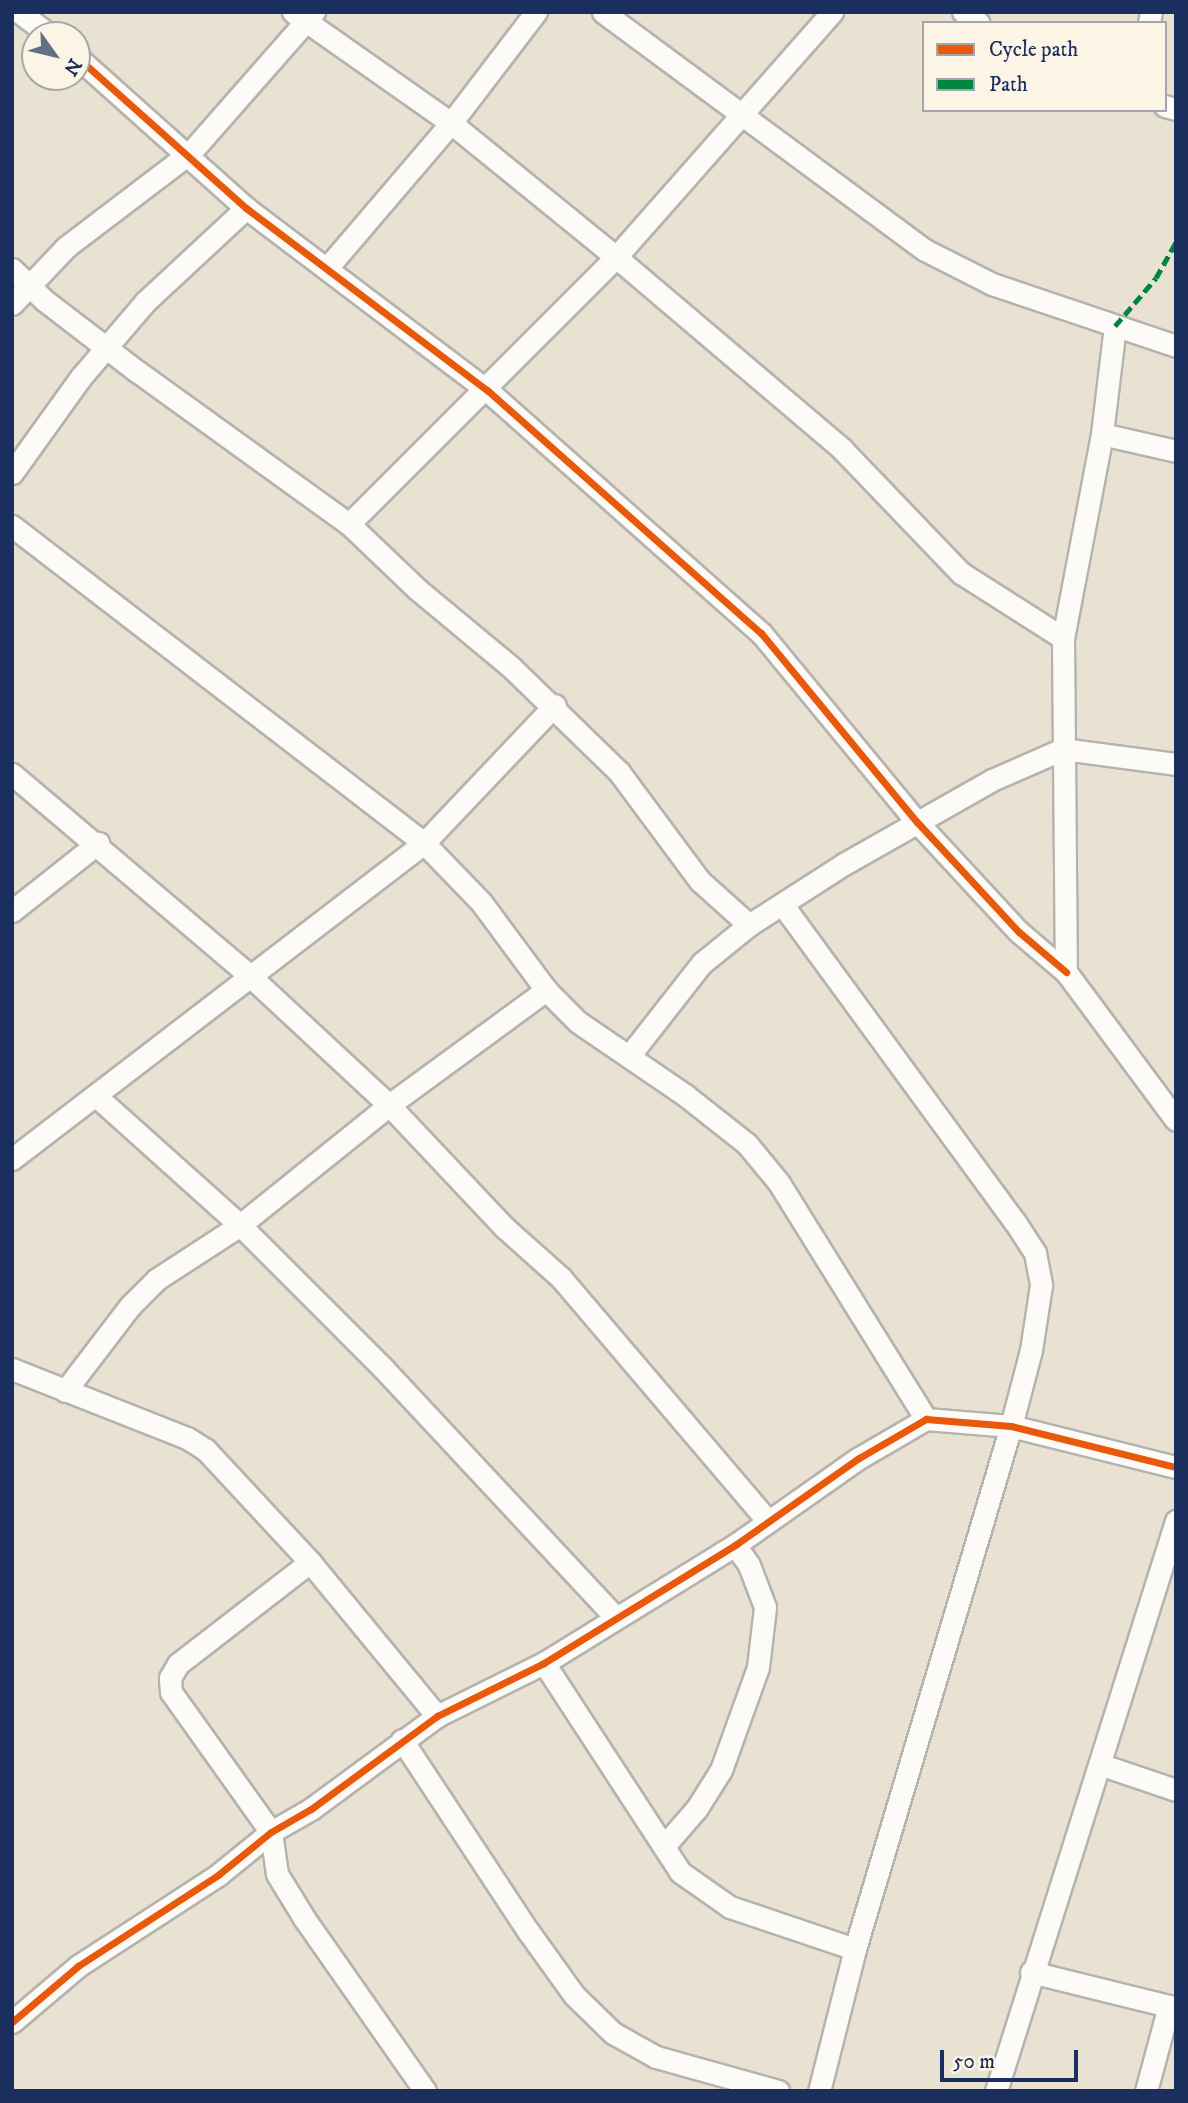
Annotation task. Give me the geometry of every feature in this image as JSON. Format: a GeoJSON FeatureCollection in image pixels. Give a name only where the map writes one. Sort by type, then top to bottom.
{"type":"FeatureCollection","features":[{"type":"Feature","properties":{"kind":"street"},"geometry":{"type":"LineString","coordinates":[[327,268],[451,123],[536,12]]}},
{"type":"Feature","properties":{"kind":"street"},"geometry":{"type":"LineString","coordinates":[[603,12],[746,115],[925,250],[992,284],[1176,346]]}},
{"type":"Feature","properties":{"kind":"street"},"geometry":{"type":"LineString","coordinates":[[349,524],[486,390],[616,257],[746,115],[832,12]]}},
{"type":"Feature","properties":{"kind":"street"},"geometry":{"type":"LineString","coordinates":[[12,304],[19,276],[66,247],[190,153],[305,15],[451,123],[616,257],[842,449],[961,573],[1063,638]]}},
{"type":"Feature","properties":{"kind":"street"},"geometry":{"type":"LineString","coordinates":[[91,69],[190,153],[246,208],[486,390],[761,633],[917,822],[1019,932],[1066,972],[1173,1108]]}},
{"type":"Feature","properties":{"kind":"street"},"geometry":{"type":"LineString","coordinates":[[12,473],[107,348],[169,278],[246,208]]}},
{"type":"Feature","properties":{"kind":"street"},"geometry":{"type":"LineString","coordinates":[[19,276],[107,348],[349,524],[555,705],[620,772],[700,881],[749,925]]}},
{"type":"Feature","properties":{"kind":"street"},"geometry":{"type":"LineString","coordinates":[[1066,972],[1063,638],[1102,434],[1115,326]]}},
{"type":"Feature","properties":{"kind":"street"},"geometry":{"type":"LineString","coordinates":[[1102,434],[1176,451]]}},
{"type":"Feature","properties":{"kind":"street"},"geometry":{"type":"LineString","coordinates":[[12,526],[424,843],[481,902],[546,990],[578,1023],[629,1056],[747,1144],[779,1182],[926,1419]]}},
{"type":"Feature","properties":{"kind":"street"},"geometry":{"type":"LineString","coordinates":[[12,1159],[424,843],[555,705]]}},
{"type":"Feature","properties":{"kind":"street"},"geometry":{"type":"LineString","coordinates":[[629,1056],[702,963],[749,925],[992,779],[1063,749],[1176,764]]}},
{"type":"Feature","properties":{"kind":"street"},"geometry":{"type":"LineString","coordinates":[[12,774],[98,843],[250,976],[389,1105],[504,1227],[561,1278],[767,1520]]}},
{"type":"Feature","properties":{"kind":"street"},"geometry":{"type":"LineString","coordinates":[[12,911],[98,843]]}},
{"type":"Feature","properties":{"kind":"street"},"geometry":{"type":"LineString","coordinates":[[782,904],[1035,1253],[1041,1285],[1031,1350],[1011,1426],[855,1949],[819,2091]]}},
{"type":"Feature","properties":{"kind":"street"},"geometry":{"type":"LineString","coordinates":[[65,1391],[130,1306],[157,1279],[240,1225],[389,1105],[546,990]]}},
{"type":"Feature","properties":{"kind":"street"},"geometry":{"type":"LineString","coordinates":[[96,1096],[240,1225],[383,1368],[614,1616]]}},
{"type":"Feature","properties":{"kind":"street"},"geometry":{"type":"LineString","coordinates":[[12,1369],[187,1438],[206,1450],[310,1562],[438,1716]]}},
{"type":"Feature","properties":{"kind":"street"},"geometry":{"type":"LineString","coordinates":[[12,2022],[78,1966],[218,1875],[271,1832],[311,1809],[438,1716],[544,1663],[614,1616],[735,1545],[767,1520],[926,1419],[1011,1426],[1176,1467]]}},
{"type":"Feature","properties":{"kind":"street"},"geometry":{"type":"LineString","coordinates":[[996,2091],[1031,1972],[1167,1584],[1176,1521]]}},
{"type":"Feature","properties":{"kind":"street"},"geometry":{"type":"LineString","coordinates":[[664,1846],[697,1808],[722,1770],[758,1667],[765,1607],[749,1565],[735,1545]]}},
{"type":"Feature","properties":{"kind":"street"},"geometry":{"type":"LineString","coordinates":[[310,1562],[178,1664],[170,1678],[171,1692],[271,1832],[277,1874],[425,2091]]}},
{"type":"Feature","properties":{"kind":"street"},"geometry":{"type":"LineString","coordinates":[[544,1663],[680,1872],[730,1907],[855,1949]]}},
{"type":"Feature","properties":{"kind":"street"},"geometry":{"type":"LineString","coordinates":[[402,1740],[527,1931],[574,1995],[613,2033],[656,2057],[778,2091]]}},
{"type":"Feature","properties":{"kind":"street"},"geometry":{"type":"LineString","coordinates":[[1102,1765],[1176,1790]]}},
{"type":"Feature","properties":{"kind":"street"},"geometry":{"type":"LineString","coordinates":[[1031,1972],[1172,2007],[1146,2091]]}},
{"type":"Feature","properties":{"kind":"marked path"},"geometry":{"type":"LineString","coordinates":[[1115,326],[1156,278],[1176,242]]}},
{"type":"Feature","properties":{"kind":"cycle path"},"geometry":{"type":"LineString","coordinates":[[91,70],[246,208],[487,390],[761,633],[917,822],[1019,932],[1066,972]]}},
{"type":"Feature","properties":{"kind":"cycle path"},"geometry":{"type":"LineString","coordinates":[[12,2022],[78,1966],[218,1875],[271,1832],[311,1809],[437,1716],[544,1663],[735,1545],[859,1458],[926,1419],[1011,1426],[1176,1467]]}}]}
